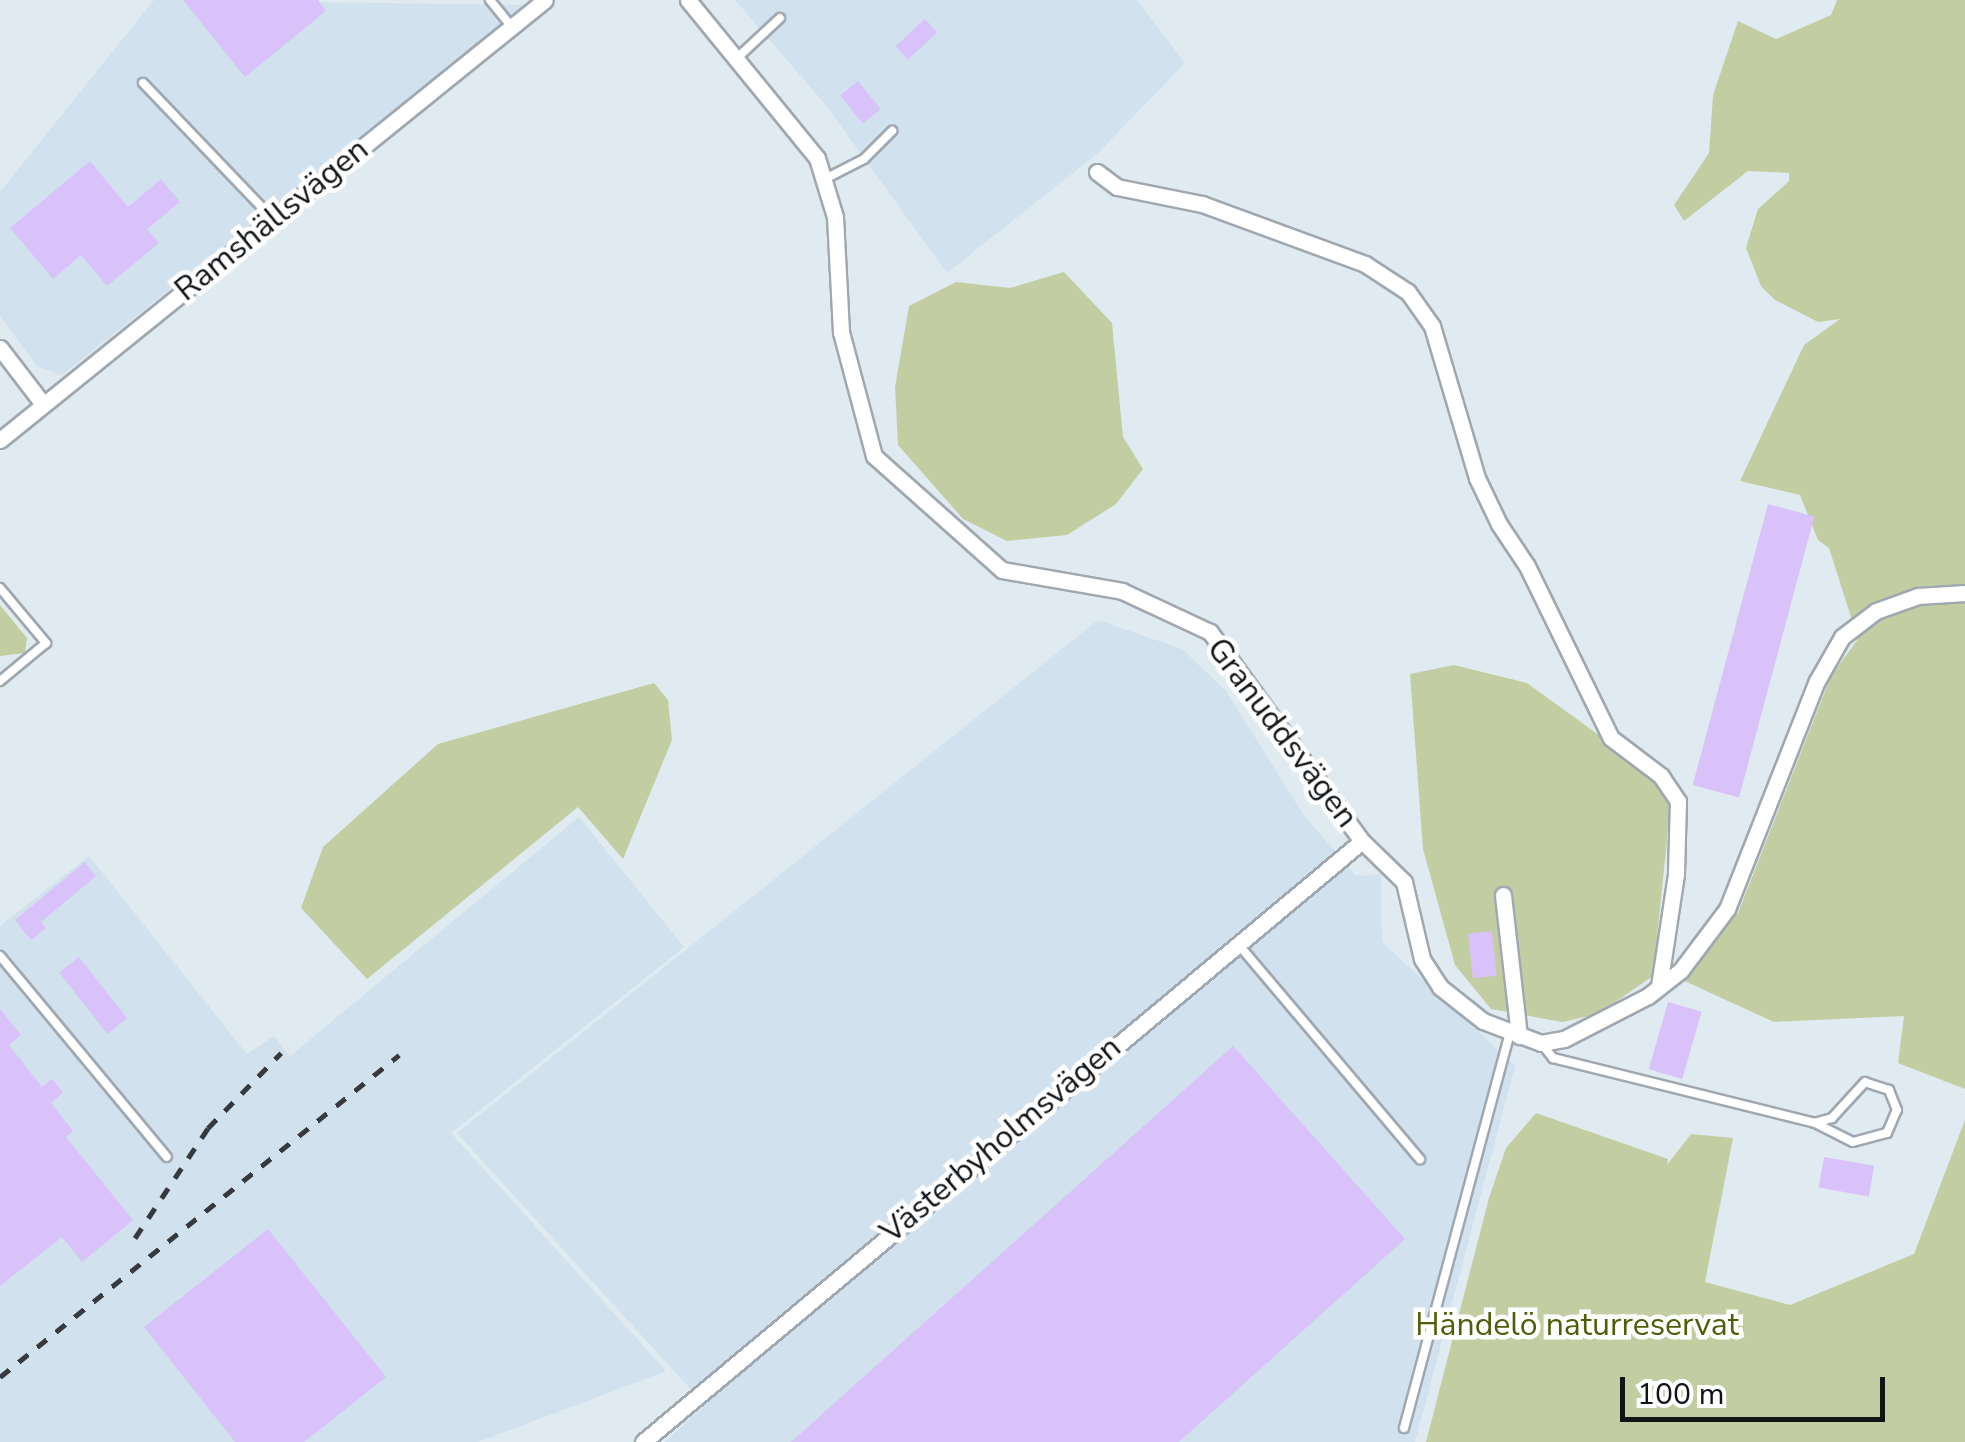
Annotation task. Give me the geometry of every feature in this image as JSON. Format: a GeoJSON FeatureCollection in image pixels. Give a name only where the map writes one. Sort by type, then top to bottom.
{"type":"FeatureCollection","features":[{"type":"Feature","properties":{"kind":"street","name":"Ramshällsvägen"},"geometry":{"type":"LineString","coordinates":[[0,440],[545,0]]}},
{"type":"Feature","properties":{"kind":"street","name":"Granuddsvägen"},"geometry":{"type":"LineString","coordinates":[[688,0],[817,158],[835,217],[842,332],[874,456],[1002,570],[1122,591],[1210,632],[1362,841],[1404,882],[1422,959],[1440,987],[1455,1004],[1541,1043]]}},
{"type":"Feature","properties":{"kind":"street"},"geometry":{"type":"LineString","coordinates":[[1097,172],[1118,187],[1202,204],[1365,264],[1408,292],[1432,326],[1477,478],[1499,524],[1527,566],[1612,738],[1660,776],[1678,801],[1677,860],[1659,987]]}},
{"type":"Feature","properties":{"kind":"street"},"geometry":{"type":"LineString","coordinates":[[0,348],[43,404]]}},
{"type":"Feature","properties":{"kind":"street"},"geometry":{"type":"LineString","coordinates":[[1541,1043],[1604,1020],[1659,987],[1707,940],[1728,909],[1817,681],[1842,638],[1876,611],[1918,596],[1965,593]]}},
{"type":"Feature","properties":{"kind":"street","name":"Västerbyholmsvägen"},"geometry":{"type":"LineString","coordinates":[[643,1442],[1362,841]]}},
{"type":"Feature","properties":{"kind":"street"},"geometry":{"type":"LineString","coordinates":[[1503,896],[1514,1034]]}},
{"type":"Feature","properties":{"kind":"lane"},"geometry":{"type":"LineString","coordinates":[[490,0],[512,27]]}},
{"type":"Feature","properties":{"kind":"lane"},"geometry":{"type":"LineString","coordinates":[[736,59],[780,18]]}},
{"type":"Feature","properties":{"kind":"lane"},"geometry":{"type":"LineString","coordinates":[[142,83],[272,220]]}},
{"type":"Feature","properties":{"kind":"lane"},"geometry":{"type":"LineString","coordinates":[[824,180],[864,159],[892,131]]}},
{"type":"Feature","properties":{"kind":"lane"},"geometry":{"type":"LineString","coordinates":[[0,588],[46,644],[0,681]]}},
{"type":"Feature","properties":{"kind":"lane"},"geometry":{"type":"LineString","coordinates":[[1238,944],[1420,1158]]}},
{"type":"Feature","properties":{"kind":"lane"},"geometry":{"type":"LineString","coordinates":[[0,956],[166,1156]]}},
{"type":"Feature","properties":{"kind":"lane"},"geometry":{"type":"LineString","coordinates":[[1404,1428],[1514,1034]]}},
{"type":"Feature","properties":{"kind":"lane"},"geometry":{"type":"LineString","coordinates":[[1541,1043],[1553,1058],[1815,1123],[1853,1142],[1873,1141],[1887,1133],[1897,1110],[1889,1090],[1865,1082],[1832,1118],[1815,1123]]}},
{"type":"Feature","properties":{"kind":"shaded area"},"geometry":{"type":"Polygon","coordinates":[[[154,0],[527,5],[62,375],[37,366],[0,316],[0,192],[154,0]]]}},
{"type":"Feature","properties":{"kind":"shaded area"},"geometry":{"type":"Polygon","coordinates":[[[735,0],[1137,0],[1185,63],[1098,153],[947,273],[825,104],[735,0]]]}},
{"type":"Feature","properties":{"kind":"shaded area"},"geometry":{"type":"Polygon","coordinates":[[[1098,620],[1182,649],[1226,691],[1303,814],[1356,876],[1381,874],[1382,942],[1515,1066],[1415,1442],[665,1442],[705,1405],[457,1133],[1098,620]]]}},
{"type":"Feature","properties":{"kind":"shaded area"},"geometry":{"type":"Polygon","coordinates":[[[579,817],[684,947],[451,1133],[666,1371],[478,1442],[0,1442],[0,926],[89,856],[247,1054],[274,1036],[290,1056],[579,817]]]}},
{"type":"Feature","properties":{"kind":"green space"},"geometry":{"type":"Polygon","coordinates":[[[1837,0],[1965,0],[1965,1089],[1898,1063],[1904,1016],[1774,1022],[1680,979],[1738,913],[1831,676],[1858,639],[1829,548],[1818,540],[1800,495],[1740,481],[1804,345],[1840,319],[1818,322],[1775,300],[1761,286],[1746,248],[1758,209],[1789,181],[1789,173],[1748,171],[1684,221],[1674,205],[1709,153],[1713,95],[1738,21],[1776,39],[1831,15],[1837,0]]]}},
{"type":"Feature","properties":{"kind":"green space"},"geometry":{"type":"Polygon","coordinates":[[[1064,272],[1112,323],[1123,437],[1143,469],[1116,504],[1067,535],[1007,541],[963,519],[898,445],[895,387],[909,306],[956,282],[1010,288],[1064,272]]]}},
{"type":"Feature","properties":{"kind":"green space"},"geometry":{"type":"Polygon","coordinates":[[[0,605],[27,638],[25,653],[0,656],[0,605]]]}},
{"type":"Feature","properties":{"kind":"green space"},"geometry":{"type":"Polygon","coordinates":[[[1454,665],[1527,683],[1647,770],[1671,801],[1653,976],[1598,1014],[1562,1022],[1491,1009],[1455,965],[1423,849],[1410,674],[1454,665]]]}},
{"type":"Feature","properties":{"kind":"green space"},"geometry":{"type":"Polygon","coordinates":[[[654,683],[668,700],[672,740],[623,859],[578,807],[367,979],[301,908],[323,847],[438,744],[654,683]]]}},
{"type":"Feature","properties":{"kind":"green space","name":"Händelö naturreservat"},"geometry":{"type":"Polygon","coordinates":[[[1536,1113],[1668,1159],[1667,1165],[1691,1134],[1733,1138],[1705,1282],[1790,1305],[1914,1254],[1965,1120],[1965,1442],[1426,1442],[1489,1198],[1506,1148],[1536,1113]]]}},
{"type":"Feature","properties":{"kind":"building"},"geometry":{"type":"Polygon","coordinates":[[[183,0],[318,0],[326,11],[245,77],[183,0]]]}},
{"type":"Feature","properties":{"kind":"building"},"geometry":{"type":"Polygon","coordinates":[[[925,19],[937,32],[908,59],[896,46],[925,19]]]}},
{"type":"Feature","properties":{"kind":"building"},"geometry":{"type":"Polygon","coordinates":[[[858,81],[881,109],[863,123],[840,95],[858,81]]]}},
{"type":"Feature","properties":{"kind":"building"},"geometry":{"type":"Polygon","coordinates":[[[90,161],[128,207],[161,179],[180,202],[147,229],[159,243],[107,286],[81,255],[53,279],[10,228],[90,161]]]}},
{"type":"Feature","properties":{"kind":"building"},"geometry":{"type":"Polygon","coordinates":[[[1768,504],[1814,516],[1739,798],[1693,785],[1768,504]]]}},
{"type":"Feature","properties":{"kind":"building"},"geometry":{"type":"Polygon","coordinates":[[[85,862],[96,876],[41,922],[46,928],[31,940],[15,920],[85,862]]]}},
{"type":"Feature","properties":{"kind":"building"},"geometry":{"type":"Polygon","coordinates":[[[1492,931],[1497,976],[1473,978],[1468,934],[1492,931]]]}},
{"type":"Feature","properties":{"kind":"building"},"geometry":{"type":"Polygon","coordinates":[[[79,957],[127,1018],[107,1034],[59,972],[79,957]]]}},
{"type":"Feature","properties":{"kind":"building"},"geometry":{"type":"Polygon","coordinates":[[[1668,1002],[1702,1012],[1682,1079],[1649,1069],[1668,1002]]]}},
{"type":"Feature","properties":{"kind":"building"},"geometry":{"type":"Polygon","coordinates":[[[0,1009],[21,1035],[9,1045],[42,1087],[52,1079],[63,1092],[51,1103],[73,1131],[66,1137],[133,1220],[82,1262],[62,1237],[0,1286],[0,1009]]]}},
{"type":"Feature","properties":{"kind":"building"},"geometry":{"type":"Polygon","coordinates":[[[1233,1046],[1405,1239],[1179,1442],[791,1442],[1233,1046]]]}},
{"type":"Feature","properties":{"kind":"building"},"geometry":{"type":"Polygon","coordinates":[[[1824,1157],[1874,1166],[1869,1196],[1819,1188],[1824,1157]]]}},
{"type":"Feature","properties":{"kind":"building"},"geometry":{"type":"Polygon","coordinates":[[[268,1229],[386,1377],[304,1442],[235,1442],[144,1327],[268,1229]]]}},
{"type":"Feature","properties":{"kind":"railway"},"geometry":{"type":"LineString","coordinates":[[135,1238],[208,1128],[281,1053]]}},
{"type":"Feature","properties":{"kind":"railway"},"geometry":{"type":"LineString","coordinates":[[0,1377],[399,1055]]}}]}
